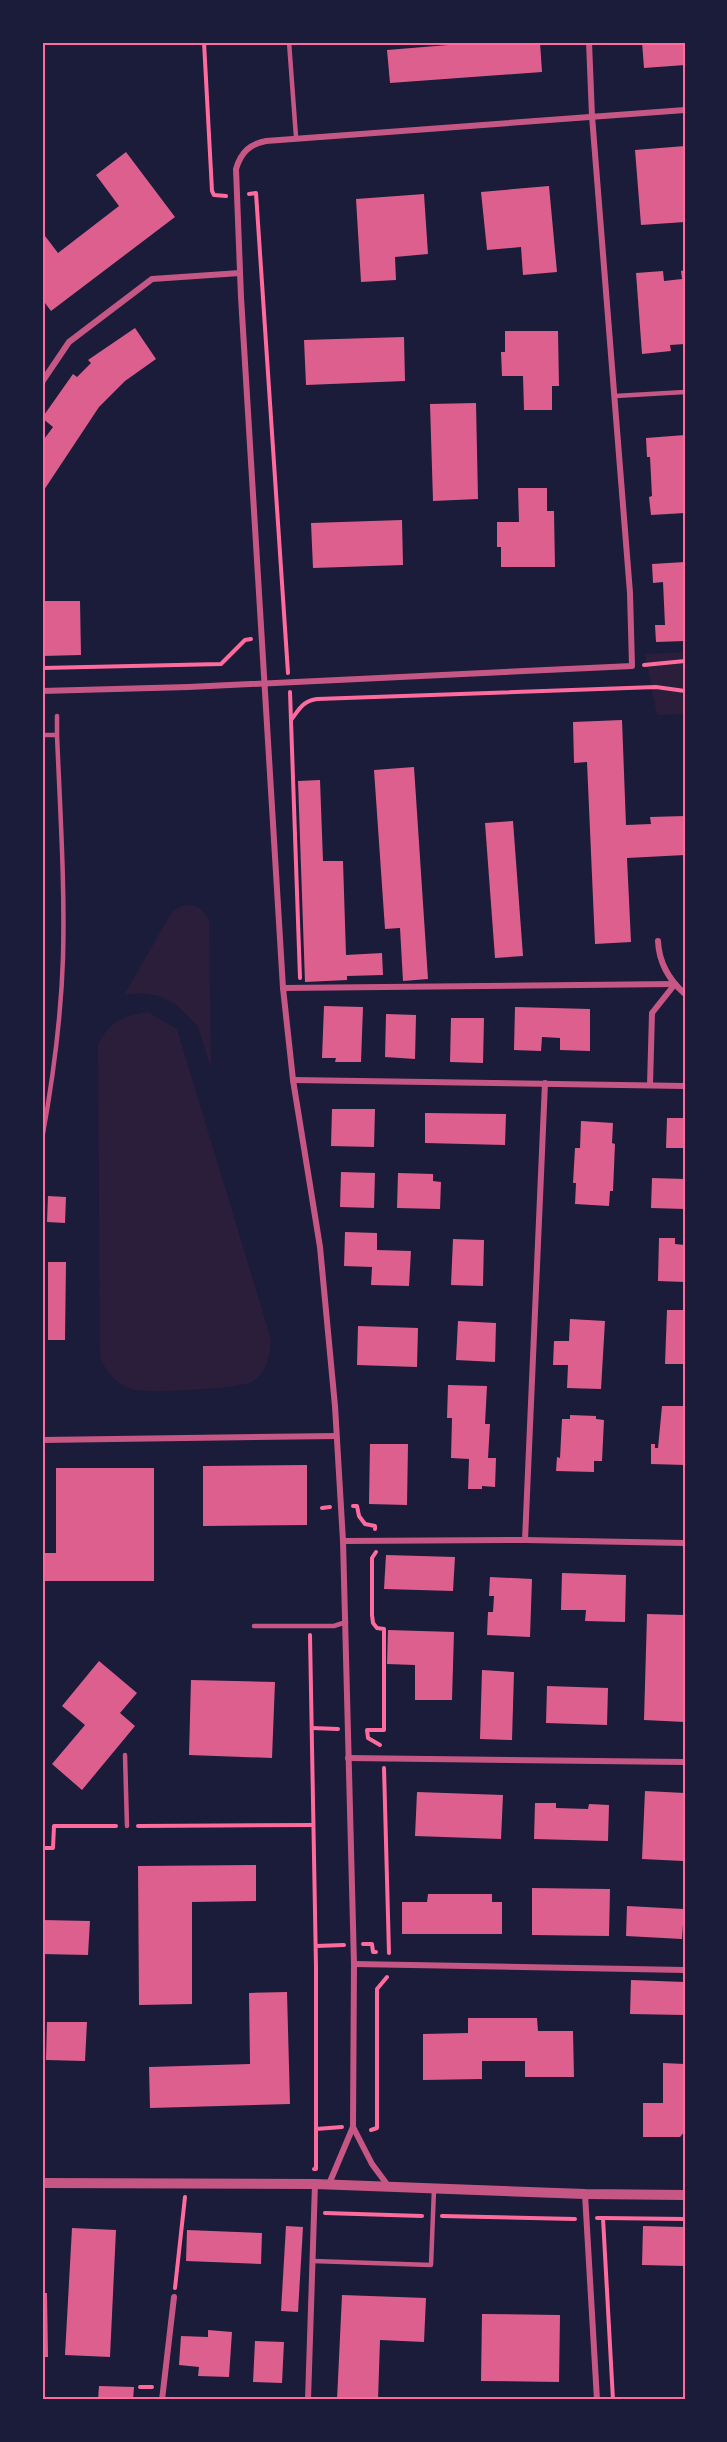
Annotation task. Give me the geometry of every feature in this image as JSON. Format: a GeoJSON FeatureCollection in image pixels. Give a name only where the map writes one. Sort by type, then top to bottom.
{"type":"FeatureCollection","features":[{"type":"Feature","properties":{"kind":"street"},"geometry":{"type":"LineString","coordinates":[[42,691],[632,666],[630,593],[592,116],[589,42]]}},
{"type":"Feature","properties":{"kind":"street"},"geometry":{"type":"LineString","coordinates":[[329,2184],[353,2127],[354,1964],[342,1507],[320,1247],[293,1080],[283,988],[235,174],[237,163],[244,151],[260,142],[296,137],[685,110]]}},
{"type":"Feature","properties":{"kind":"street"},"geometry":{"type":"LineString","coordinates":[[42,382],[69,342],[152,279],[240,273]]}},
{"type":"Feature","properties":{"kind":"street"},"geometry":{"type":"LineString","coordinates":[[658,941],[664,967],[685,994]]}},
{"type":"Feature","properties":{"kind":"street"},"geometry":{"type":"LineString","coordinates":[[283,988],[675,984]]}},
{"type":"Feature","properties":{"kind":"street"},"geometry":{"type":"LineString","coordinates":[[650,1085],[652,1012],[675,984]]}},
{"type":"Feature","properties":{"kind":"street"},"geometry":{"type":"LineString","coordinates":[[293,1080],[685,1086]]}},
{"type":"Feature","properties":{"kind":"street"},"geometry":{"type":"LineString","coordinates":[[525,1540],[544,1083]]}},
{"type":"Feature","properties":{"kind":"street"},"geometry":{"type":"LineString","coordinates":[[42,1440],[336,1436]]}},
{"type":"Feature","properties":{"kind":"street"},"geometry":{"type":"LineString","coordinates":[[343,1541],[525,1540],[685,1543]]}},
{"type":"Feature","properties":{"kind":"street"},"geometry":{"type":"LineString","coordinates":[[348,1758],[685,1762]]}},
{"type":"Feature","properties":{"kind":"street"},"geometry":{"type":"LineString","coordinates":[[354,1964],[685,1971]]}},
{"type":"Feature","properties":{"kind":"street"},"geometry":{"type":"LineString","coordinates":[[353,2127],[372,2164],[389,2187]]}},
{"type":"Feature","properties":{"kind":"street"},"geometry":{"type":"LineString","coordinates":[[42,2183],[329,2184],[585,2194],[685,2195]]}},
{"type":"Feature","properties":{"kind":"street"},"geometry":{"type":"LineString","coordinates":[[308,2400],[315,2184]]}},
{"type":"Feature","properties":{"kind":"street"},"geometry":{"type":"LineString","coordinates":[[585,2194],[597,2400]]}},
{"type":"Feature","properties":{"kind":"street"},"geometry":{"type":"LineString","coordinates":[[162,2400],[174,2297]]}},
{"type":"Feature","properties":{"kind":"lane"},"geometry":{"type":"LineString","coordinates":[[290,42],[296,137]]}},
{"type":"Feature","properties":{"kind":"lane"},"geometry":{"type":"LineString","coordinates":[[615,396],[685,392]]}},
{"type":"Feature","properties":{"kind":"lane"},"geometry":{"type":"LineString","coordinates":[[42,1138],[54,1067],[63,958],[57,716]]}},
{"type":"Feature","properties":{"kind":"lane"},"geometry":{"type":"LineString","coordinates":[[42,735],[57,735]]}},
{"type":"Feature","properties":{"kind":"lane"},"geometry":{"type":"LineString","coordinates":[[254,1626],[334,1626],[346,1622]]}},
{"type":"Feature","properties":{"kind":"lane"},"geometry":{"type":"LineString","coordinates":[[125,1755],[127,1826]]}},
{"type":"Feature","properties":{"kind":"lane"},"geometry":{"type":"LineString","coordinates":[[313,2261],[431,2265],[434,2189]]}},
{"type":"Feature","properties":{"kind":"path"},"geometry":{"type":"LineString","coordinates":[[42,668],[221,664],[245,640],[263,638]]}},
{"type":"Feature","properties":{"kind":"path"},"geometry":{"type":"LineString","coordinates":[[632,666],[685,661]]}},
{"type":"Feature","properties":{"kind":"path"},"geometry":{"type":"LineString","coordinates":[[291,720],[296,710],[310,700],[656,687],[685,691]]}},
{"type":"Feature","properties":{"kind":"path"},"geometry":{"type":"LineString","coordinates":[[316,2129],[353,2127],[371,2130],[377,2128],[377,1989],[388,1976],[390,1965],[383,1746],[373,1743],[368,1738],[367,1730],[384,1730],[384,1629],[377,1628],[373,1623],[372,1615],[372,1558],[376,1554],[375,1526],[365,1524],[359,1516],[357,1506],[322,1508]]}},
{"type":"Feature","properties":{"kind":"path"},"geometry":{"type":"LineString","coordinates":[[304,2169],[316,2169],[316,1946],[310,1626]]}},
{"type":"Feature","properties":{"kind":"path"},"geometry":{"type":"LineString","coordinates":[[312,1728],[334,1729]]}},
{"type":"Feature","properties":{"kind":"path"},"geometry":{"type":"LineString","coordinates":[[42,1848],[53,1848],[54,1826],[313,1825]]}},
{"type":"Feature","properties":{"kind":"path"},"geometry":{"type":"LineString","coordinates":[[316,1946],[372,1944],[374,1952],[389,1953]]}},
{"type":"Feature","properties":{"kind":"path"},"geometry":{"type":"LineString","coordinates":[[371,2130],[372,2136]]}},
{"type":"Feature","properties":{"kind":"path"},"geometry":{"type":"LineString","coordinates":[[174,2297],[186,2184]]}},
{"type":"Feature","properties":{"kind":"path"},"geometry":{"type":"LineString","coordinates":[[603,2218],[613,2400]]}},
{"type":"Feature","properties":{"kind":"path"},"geometry":{"type":"LineString","coordinates":[[576,2219],[685,2219]]}},
{"type":"Feature","properties":{"kind":"path"},"geometry":{"type":"LineString","coordinates":[[685,2301],[685,2315]]}},
{"type":"Feature","properties":{"kind":"shaded area"},"geometry":{"type":"Polygon","coordinates":[[[685,652],[685,714],[657,715],[645,654],[685,652]]]}},
{"type":"Feature","properties":{"kind":"shaded area"},"geometry":{"type":"Polygon","coordinates":[[[191,905],[200,908],[209,919],[211,1069],[198,1026],[176,1004],[159,996],[141,993],[124,995],[172,912],[181,906],[191,905]]]}},
{"type":"Feature","properties":{"kind":"shaded area"},"geometry":{"type":"Polygon","coordinates":[[[148,1012],[177,1029],[271,1339],[265,1369],[251,1382],[230,1387],[195,1390],[136,1390],[116,1380],[100,1357],[98,1044],[108,1029],[118,1020],[148,1012]]]}},
{"type":"Feature","properties":{"kind":"building"},"geometry":{"type":"Polygon","coordinates":[[[485,42],[540,42],[542,72],[390,83],[387,50],[485,42]]]}},
{"type":"Feature","properties":{"kind":"building"},"geometry":{"type":"Polygon","coordinates":[[[642,42],[685,42],[685,65],[644,68],[642,42]]]}},
{"type":"Feature","properties":{"kind":"building"},"geometry":{"type":"Polygon","coordinates":[[[685,146],[685,222],[641,225],[635,150],[685,146]]]}},
{"type":"Feature","properties":{"kind":"building"},"geometry":{"type":"Polygon","coordinates":[[[126,152],[175,217],[51,311],[42,299],[42,232],[58,253],[119,206],[96,175],[126,152]]]}},
{"type":"Feature","properties":{"kind":"building"},"geometry":{"type":"Polygon","coordinates":[[[549,186],[557,272],[523,275],[521,247],[487,250],[481,192],[549,186]]]}},
{"type":"Feature","properties":{"kind":"building"},"geometry":{"type":"Polygon","coordinates":[[[424,194],[428,254],[395,257],[396,280],[361,282],[356,199],[424,194]]]}},
{"type":"Feature","properties":{"kind":"building"},"geometry":{"type":"Polygon","coordinates":[[[685,270],[685,344],[670,345],[671,351],[642,354],[636,273],[663,271],[664,281],[682,279],[681,271],[685,270]]]}},
{"type":"Feature","properties":{"kind":"building"},"geometry":{"type":"Polygon","coordinates":[[[135,328],[156,359],[125,381],[99,407],[42,493],[42,442],[53,427],[42,418],[73,374],[77,377],[91,363],[88,360],[135,328]]]}},
{"type":"Feature","properties":{"kind":"building"},"geometry":{"type":"Polygon","coordinates":[[[505,331],[558,331],[559,386],[552,386],[552,410],[524,410],[523,376],[502,376],[501,352],[505,352],[505,331]]]}},
{"type":"Feature","properties":{"kind":"building"},"geometry":{"type":"Polygon","coordinates":[[[404,337],[405,381],[306,385],[304,340],[404,337]]]}},
{"type":"Feature","properties":{"kind":"building"},"geometry":{"type":"Polygon","coordinates":[[[476,403],[478,499],[433,501],[430,404],[476,403]]]}},
{"type":"Feature","properties":{"kind":"building"},"geometry":{"type":"Polygon","coordinates":[[[685,435],[685,513],[651,515],[650,457],[647,457],[646,438],[685,435]]]}},
{"type":"Feature","properties":{"kind":"building"},"geometry":{"type":"Polygon","coordinates":[[[518,488],[547,488],[547,511],[554,511],[555,567],[501,567],[501,547],[497,547],[497,522],[519,522],[518,488]]]}},
{"type":"Feature","properties":{"kind":"building"},"geometry":{"type":"Polygon","coordinates":[[[402,520],[403,565],[313,568],[311,523],[402,520]]]}},
{"type":"Feature","properties":{"kind":"building"},"geometry":{"type":"Polygon","coordinates":[[[685,562],[685,641],[656,642],[655,625],[665,625],[663,582],[653,583],[652,564],[685,562]]]}},
{"type":"Feature","properties":{"kind":"building"},"geometry":{"type":"Polygon","coordinates":[[[42,601],[80,601],[81,655],[42,656],[42,601]]]}},
{"type":"Feature","properties":{"kind":"building"},"geometry":{"type":"Polygon","coordinates":[[[622,720],[626,825],[651,824],[650,817],[685,816],[685,855],[627,858],[631,942],[595,944],[587,762],[574,763],[573,722],[622,720]]]}},
{"type":"Feature","properties":{"kind":"building"},"geometry":{"type":"Polygon","coordinates":[[[414,767],[428,979],[403,981],[400,928],[385,929],[374,770],[414,767]]]}},
{"type":"Feature","properties":{"kind":"building"},"geometry":{"type":"Polygon","coordinates":[[[320,780],[323,861],[343,861],[346,955],[382,953],[383,975],[347,976],[347,980],[305,982],[298,781],[320,780]]]}},
{"type":"Feature","properties":{"kind":"building"},"geometry":{"type":"Polygon","coordinates":[[[513,821],[523,956],[495,958],[485,823],[513,821]]]}},
{"type":"Feature","properties":{"kind":"building"},"geometry":{"type":"Polygon","coordinates":[[[324,1006],[363,1007],[361,1062],[335,1062],[336,1058],[322,1058],[324,1006]]]}},
{"type":"Feature","properties":{"kind":"building"},"geometry":{"type":"Polygon","coordinates":[[[515,1007],[590,1009],[590,1051],[560,1050],[560,1038],[542,1037],[541,1051],[514,1050],[515,1007]]]}},
{"type":"Feature","properties":{"kind":"building"},"geometry":{"type":"Polygon","coordinates":[[[386,1014],[416,1015],[415,1059],[385,1057],[386,1014]]]}},
{"type":"Feature","properties":{"kind":"building"},"geometry":{"type":"Polygon","coordinates":[[[451,1018],[484,1018],[483,1063],[450,1062],[451,1018]]]}},
{"type":"Feature","properties":{"kind":"building"},"geometry":{"type":"Polygon","coordinates":[[[332,1109],[375,1109],[374,1147],[331,1146],[332,1109]]]}},
{"type":"Feature","properties":{"kind":"building"},"geometry":{"type":"Polygon","coordinates":[[[425,1113],[506,1114],[505,1145],[425,1143],[425,1113]]]}},
{"type":"Feature","properties":{"kind":"building"},"geometry":{"type":"Polygon","coordinates":[[[667,1118],[685,1118],[685,1148],[666,1148],[667,1118]]]}},
{"type":"Feature","properties":{"kind":"building"},"geometry":{"type":"Polygon","coordinates":[[[581,1121],[613,1123],[612,1143],[615,1144],[613,1191],[610,1191],[609,1206],[575,1204],[576,1183],[573,1183],[575,1148],[580,1148],[581,1121]]]}},
{"type":"Feature","properties":{"kind":"building"},"geometry":{"type":"Polygon","coordinates":[[[341,1172],[375,1173],[374,1208],[340,1207],[341,1172]]]}},
{"type":"Feature","properties":{"kind":"building"},"geometry":{"type":"Polygon","coordinates":[[[398,1173],[433,1174],[433,1181],[441,1182],[440,1209],[397,1208],[398,1173]]]}},
{"type":"Feature","properties":{"kind":"building"},"geometry":{"type":"Polygon","coordinates":[[[652,1178],[685,1179],[685,1209],[651,1208],[652,1178]]]}},
{"type":"Feature","properties":{"kind":"building"},"geometry":{"type":"Polygon","coordinates":[[[48,1196],[66,1197],[65,1223],[47,1222],[48,1196]]]}},
{"type":"Feature","properties":{"kind":"building"},"geometry":{"type":"Polygon","coordinates":[[[345,1232],[377,1233],[377,1250],[411,1251],[409,1286],[371,1285],[372,1267],[344,1266],[345,1232]]]}},
{"type":"Feature","properties":{"kind":"building"},"geometry":{"type":"Polygon","coordinates":[[[659,1238],[675,1238],[675,1244],[685,1245],[685,1282],[658,1281],[659,1238]]]}},
{"type":"Feature","properties":{"kind":"building"},"geometry":{"type":"Polygon","coordinates":[[[453,1239],[484,1240],[483,1286],[451,1285],[453,1239]]]}},
{"type":"Feature","properties":{"kind":"building"},"geometry":{"type":"Polygon","coordinates":[[[48,1262],[66,1262],[65,1340],[48,1340],[48,1262]]]}},
{"type":"Feature","properties":{"kind":"building"},"geometry":{"type":"Polygon","coordinates":[[[667,1310],[685,1310],[685,1364],[665,1364],[667,1310]]]}},
{"type":"Feature","properties":{"kind":"building"},"geometry":{"type":"Polygon","coordinates":[[[570,1319],[605,1321],[601,1389],[567,1388],[568,1365],[553,1365],[554,1341],[569,1341],[570,1319]]]}},
{"type":"Feature","properties":{"kind":"building"},"geometry":{"type":"Polygon","coordinates":[[[458,1321],[496,1323],[495,1362],[456,1360],[458,1321]]]}},
{"type":"Feature","properties":{"kind":"building"},"geometry":{"type":"Polygon","coordinates":[[[358,1326],[418,1328],[417,1367],[357,1365],[358,1326]]]}},
{"type":"Feature","properties":{"kind":"building"},"geometry":{"type":"Polygon","coordinates":[[[448,1385],[487,1386],[485,1424],[490,1424],[488,1458],[496,1458],[495,1487],[482,1486],[482,1489],[468,1489],[469,1459],[451,1458],[452,1418],[447,1418],[448,1385]]]}},
{"type":"Feature","properties":{"kind":"building"},"geometry":{"type":"Polygon","coordinates":[[[662,1406],[685,1406],[685,1465],[651,1464],[651,1444],[655,1444],[655,1448],[658,1448],[662,1406]]]}},
{"type":"Feature","properties":{"kind":"building"},"geometry":{"type":"Polygon","coordinates":[[[570,1415],[596,1416],[596,1419],[604,1420],[602,1461],[594,1461],[594,1472],[556,1471],[557,1457],[560,1458],[562,1419],[570,1419],[570,1415]]]}},
{"type":"Feature","properties":{"kind":"building"},"geometry":{"type":"Polygon","coordinates":[[[370,1444],[408,1444],[407,1505],[369,1504],[370,1444]]]}},
{"type":"Feature","properties":{"kind":"building"},"geometry":{"type":"Polygon","coordinates":[[[307,1465],[307,1525],[203,1526],[203,1466],[307,1465]]]}},
{"type":"Feature","properties":{"kind":"building"},"geometry":{"type":"Polygon","coordinates":[[[56,1468],[154,1468],[154,1581],[42,1581],[42,1553],[56,1553],[56,1468]]]}},
{"type":"Feature","properties":{"kind":"building"},"geometry":{"type":"Polygon","coordinates":[[[386,1555],[455,1557],[453,1591],[384,1589],[386,1555]]]}},
{"type":"Feature","properties":{"kind":"building"},"geometry":{"type":"Polygon","coordinates":[[[562,1573],[626,1575],[625,1622],[585,1621],[586,1610],[561,1610],[562,1573]]]}},
{"type":"Feature","properties":{"kind":"building"},"geometry":{"type":"Polygon","coordinates":[[[490,1577],[532,1579],[530,1637],[487,1635],[488,1612],[493,1612],[494,1596],[489,1596],[490,1577]]]}},
{"type":"Feature","properties":{"kind":"building"},"geometry":{"type":"Polygon","coordinates":[[[647,1614],[685,1615],[685,1722],[644,1720],[647,1614]]]}},
{"type":"Feature","properties":{"kind":"building"},"geometry":{"type":"Polygon","coordinates":[[[388,1630],[454,1632],[452,1700],[415,1700],[415,1665],[387,1664],[388,1630]]]}},
{"type":"Feature","properties":{"kind":"building"},"geometry":{"type":"Polygon","coordinates":[[[99,1661],[137,1693],[120,1713],[135,1726],[82,1790],[52,1764],[85,1725],[62,1706],[99,1661]]]}},
{"type":"Feature","properties":{"kind":"building"},"geometry":{"type":"Polygon","coordinates":[[[482,1670],[514,1672],[512,1740],[480,1739],[482,1670]]]}},
{"type":"Feature","properties":{"kind":"building"},"geometry":{"type":"Polygon","coordinates":[[[191,1680],[275,1682],[272,1758],[189,1755],[191,1680]]]}},
{"type":"Feature","properties":{"kind":"building"},"geometry":{"type":"Polygon","coordinates":[[[547,1686],[608,1688],[607,1725],[546,1723],[547,1686]]]}},
{"type":"Feature","properties":{"kind":"building"},"geometry":{"type":"Polygon","coordinates":[[[645,1791],[685,1793],[683,1861],[642,1859],[645,1791]]]}},
{"type":"Feature","properties":{"kind":"building"},"geometry":{"type":"Polygon","coordinates":[[[417,1792],[503,1795],[501,1839],[415,1836],[417,1792]]]}},
{"type":"Feature","properties":{"kind":"building"},"geometry":{"type":"Polygon","coordinates":[[[535,1803],[556,1803],[556,1808],[588,1809],[589,1804],[609,1805],[608,1841],[534,1839],[535,1803]]]}},
{"type":"Feature","properties":{"kind":"building"},"geometry":{"type":"Polygon","coordinates":[[[256,1865],[256,1901],[192,1902],[192,2004],[139,2005],[138,1866],[256,1865]]]}},
{"type":"Feature","properties":{"kind":"building"},"geometry":{"type":"Polygon","coordinates":[[[532,1888],[610,1889],[609,1936],[532,1935],[532,1888]]]}},
{"type":"Feature","properties":{"kind":"building"},"geometry":{"type":"Polygon","coordinates":[[[428,1894],[492,1894],[492,1902],[502,1902],[502,1934],[402,1934],[402,1902],[427,1902],[428,1894]]]}},
{"type":"Feature","properties":{"kind":"building"},"geometry":{"type":"Polygon","coordinates":[[[627,1906],[684,1909],[682,1939],[626,1936],[627,1906]]]}},
{"type":"Feature","properties":{"kind":"building"},"geometry":{"type":"Polygon","coordinates":[[[42,1920],[90,1921],[88,1955],[42,1954],[42,1920]]]}},
{"type":"Feature","properties":{"kind":"building"},"geometry":{"type":"Polygon","coordinates":[[[631,1980],[685,1982],[685,2015],[630,2014],[631,1980]]]}},
{"type":"Feature","properties":{"kind":"building"},"geometry":{"type":"Polygon","coordinates":[[[287,1992],[290,2104],[150,2108],[149,2067],[250,2064],[249,1993],[287,1992]]]}},
{"type":"Feature","properties":{"kind":"building"},"geometry":{"type":"Polygon","coordinates":[[[468,2018],[537,2018],[538,2031],[573,2031],[574,2077],[525,2077],[525,2061],[482,2061],[482,2079],[423,2080],[423,2034],[468,2033],[468,2018]]]}},
{"type":"Feature","properties":{"kind":"building"},"geometry":{"type":"Polygon","coordinates":[[[47,2022],[87,2022],[85,2061],[46,2060],[47,2022]]]}},
{"type":"Feature","properties":{"kind":"building"},"geometry":{"type":"Polygon","coordinates":[[[663,2063],[685,2064],[685,2131],[680,2137],[643,2137],[643,2103],[663,2103],[663,2063]]]}},
{"type":"Feature","properties":{"kind":"building"},"geometry":{"type":"Polygon","coordinates":[[[286,2226],[303,2227],[298,2312],[281,2311],[286,2226]]]}},
{"type":"Feature","properties":{"kind":"building"},"geometry":{"type":"Polygon","coordinates":[[[643,2226],[685,2227],[685,2266],[642,2265],[643,2226]]]}},
{"type":"Feature","properties":{"kind":"building"},"geometry":{"type":"Polygon","coordinates":[[[72,2228],[116,2230],[110,2357],[65,2355],[72,2228]]]}},
{"type":"Feature","properties":{"kind":"building"},"geometry":{"type":"Polygon","coordinates":[[[187,2230],[262,2233],[261,2264],[186,2261],[187,2230]]]}},
{"type":"Feature","properties":{"kind":"building"},"geometry":{"type":"Polygon","coordinates":[[[42,2293],[47,2293],[48,2357],[42,2357],[42,2293]]]}},
{"type":"Feature","properties":{"kind":"building"},"geometry":{"type":"Polygon","coordinates":[[[342,2295],[426,2298],[424,2342],[380,2340],[378,2400],[337,2400],[342,2295]]]}},
{"type":"Feature","properties":{"kind":"building"},"geometry":{"type":"Polygon","coordinates":[[[482,2314],[560,2315],[559,2382],[481,2381],[482,2314]]]}},
{"type":"Feature","properties":{"kind":"building"},"geometry":{"type":"Polygon","coordinates":[[[208,2330],[232,2332],[229,2377],[198,2376],[199,2367],[179,2365],[181,2336],[208,2337],[208,2330]]]}},
{"type":"Feature","properties":{"kind":"building"},"geometry":{"type":"Polygon","coordinates":[[[255,2341],[284,2342],[282,2383],[253,2382],[255,2341]]]}},
{"type":"Feature","properties":{"kind":"building"},"geometry":{"type":"Polygon","coordinates":[[[99,2386],[134,2387],[133,2400],[98,2400],[99,2386]]]}}]}
